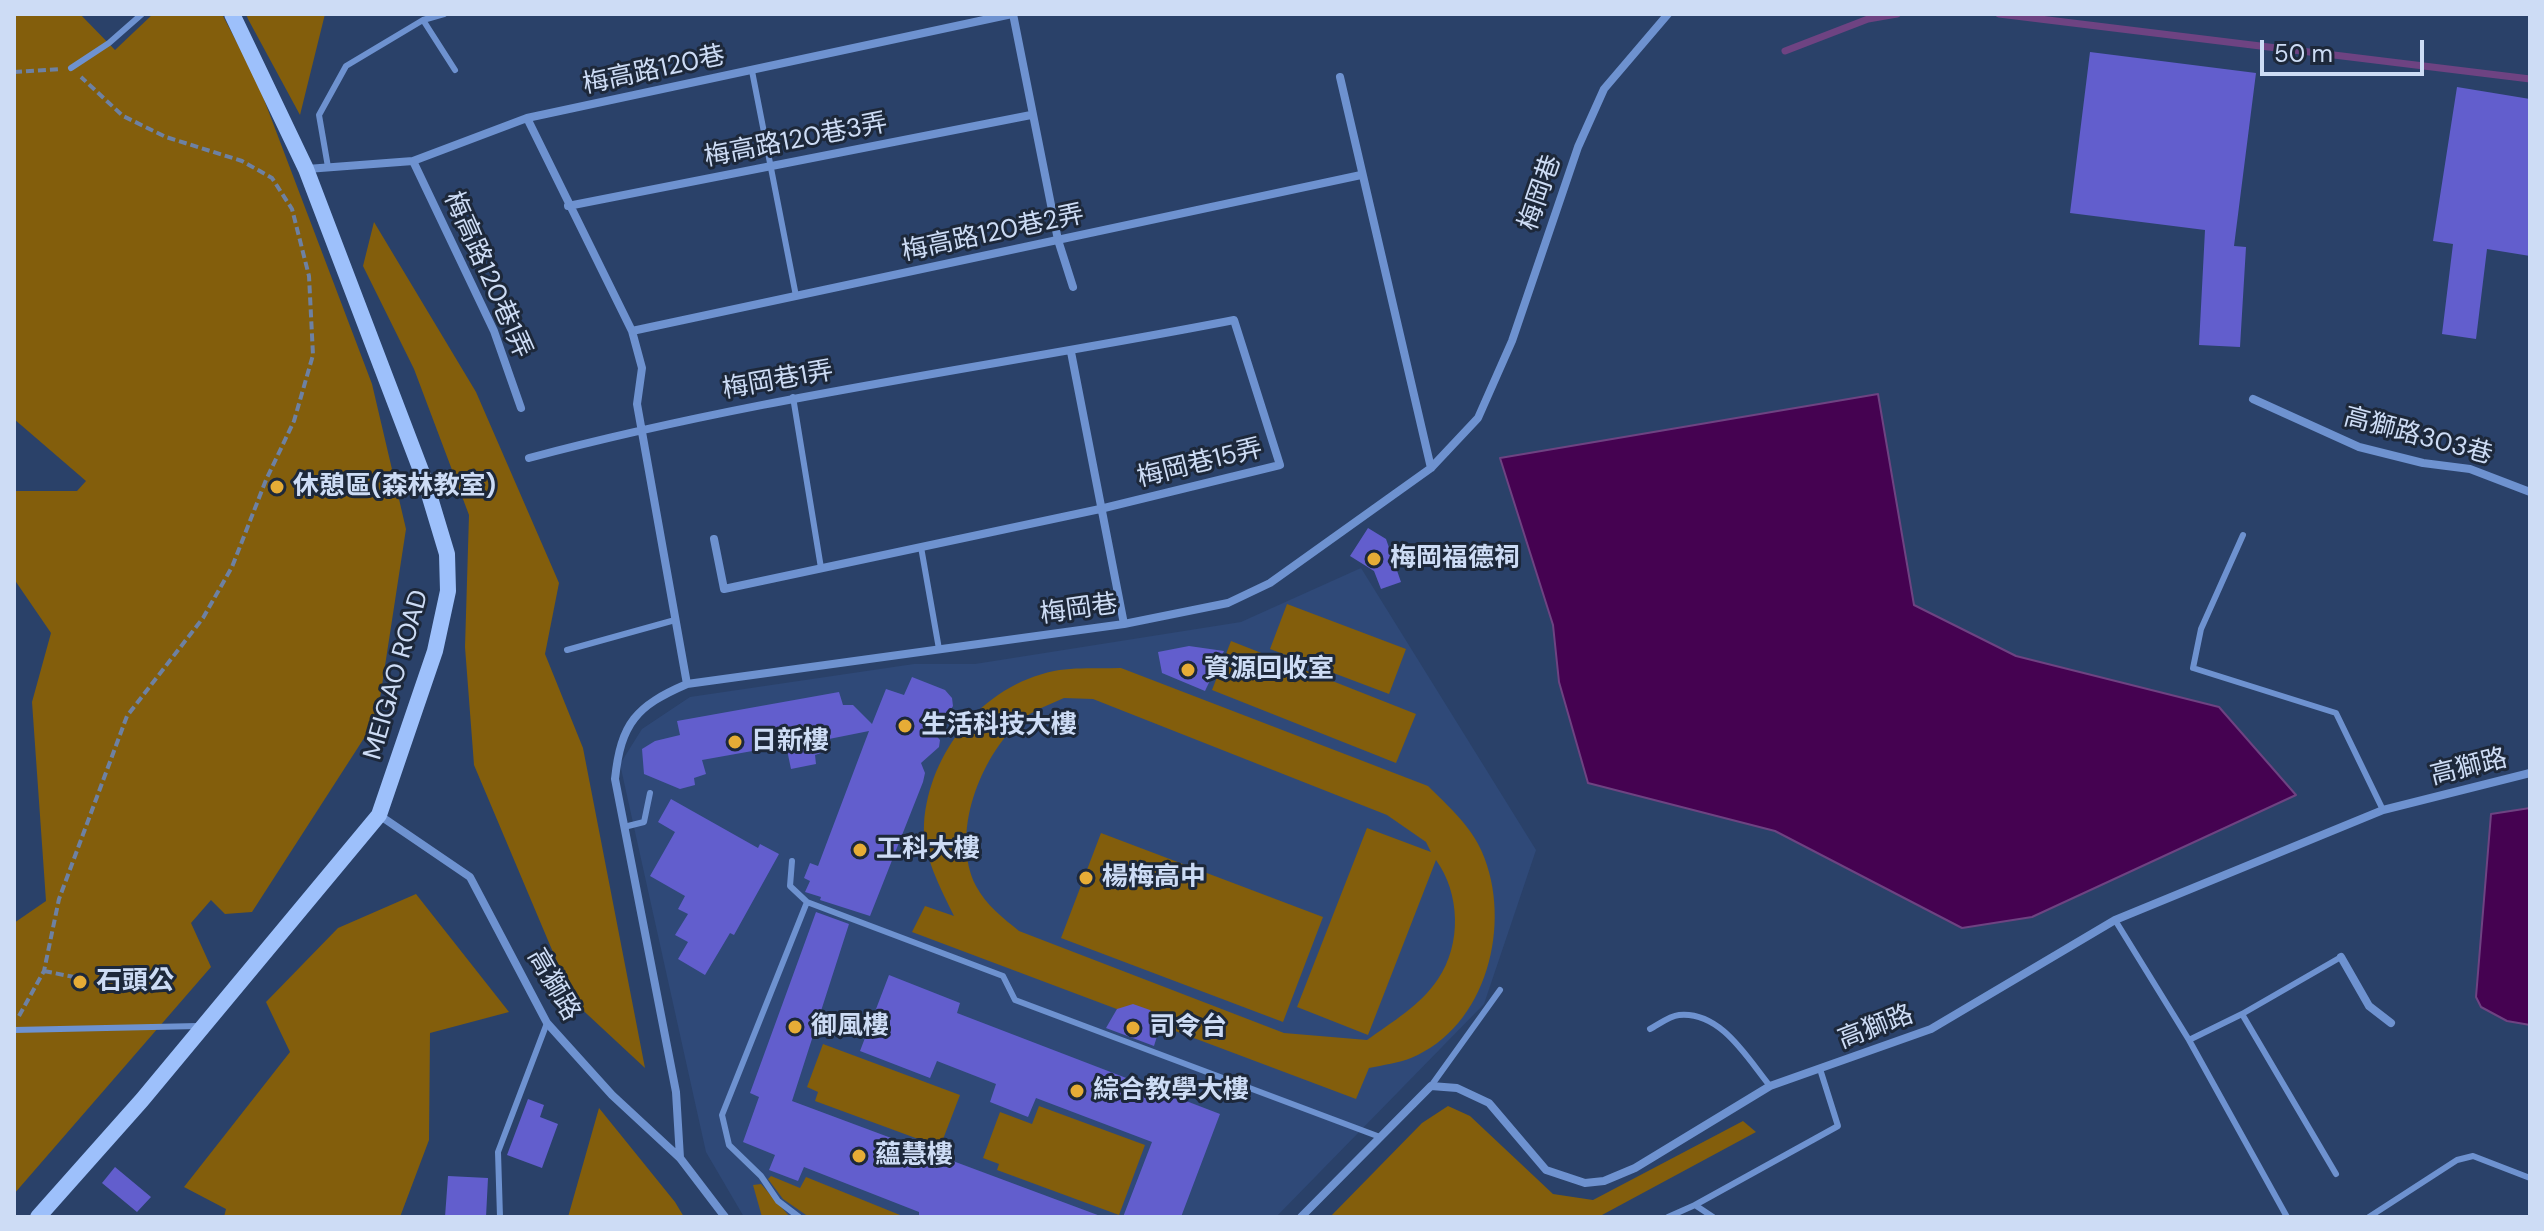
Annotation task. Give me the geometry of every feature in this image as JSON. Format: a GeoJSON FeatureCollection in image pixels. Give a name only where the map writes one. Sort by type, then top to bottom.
{"type":"FeatureCollection","features":[{"type":"Feature","properties":{"kind":"street","name":"MEIGAO ROAD"},"geometry":{"type":"LineString","coordinates":[[38,1217],[379,815],[435,651],[448,591],[447,554],[425,481],[306,169],[232,14]]}},
{"type":"Feature","properties":{"kind":"street","name":"梅高路120巷"},"geometry":{"type":"LineString","coordinates":[[306,169],[413,161],[527,118],[1013,14]]}},
{"type":"Feature","properties":{"kind":"street"},"geometry":{"type":"LineString","coordinates":[[1013,14],[1058,240],[1073,287]]}},
{"type":"Feature","properties":{"kind":"street","name":"梅岡巷"},"geometry":{"type":"LineString","coordinates":[[680,1158],[676,1092],[615,779],[619,743],[648,701],[687,684],[1124,624],[1228,603],[1270,583],[1431,468],[1478,418],[1512,341],[1578,147],[1604,89],[1668,14]]}},
{"type":"Feature","properties":{"kind":"street"},"geometry":{"type":"LineString","coordinates":[[1340,77],[1431,468]]}},
{"type":"Feature","properties":{"kind":"street","name":"梅高路120巷3弄"},"geometry":{"type":"LineString","coordinates":[[568,206],[1031,115]]}},
{"type":"Feature","properties":{"kind":"street"},"geometry":{"type":"LineString","coordinates":[[527,118],[632,331],[642,368],[637,404],[687,684]]}},
{"type":"Feature","properties":{"kind":"street","name":"梅高路120巷1弄"},"geometry":{"type":"LineString","coordinates":[[413,161],[494,331],[521,408]]}},
{"type":"Feature","properties":{"kind":"street","name":"梅高路120巷2弄"},"geometry":{"type":"LineString","coordinates":[[632,331],[1361,175]]}},
{"type":"Feature","properties":{"kind":"street","name":"梅岡巷15弄"},"geometry":{"type":"LineString","coordinates":[[714,539],[724,589],[1100,509],[1280,465],[1234,320],[921,377]]}},
{"type":"Feature","properties":{"kind":"street"},"geometry":{"type":"LineString","coordinates":[[1071,352],[1124,624]]}},
{"type":"Feature","properties":{"kind":"street","name":"梅岡巷1弄"},"geometry":{"type":"LineString","coordinates":[[529,458],[642,428],[793,397],[921,377]]}},
{"type":"Feature","properties":{"kind":"street","name":"高獅路303巷"},"geometry":{"type":"LineString","coordinates":[[2253,399],[2359,447],[2423,463],[2470,469],[2530,492]]}},
{"type":"Feature","properties":{"kind":"street","name":"高獅路"},"geometry":{"type":"LineString","coordinates":[[1431,1086],[1457,1088],[1489,1103],[1546,1170],[1585,1183],[1604,1181],[1635,1168],[1770,1086],[1931,1029],[2115,920],[2383,810],[2530,773]]}},
{"type":"Feature","properties":{"kind":"street","name":"高獅路"},"geometry":{"type":"LineString","coordinates":[[379,815],[470,877],[547,1023],[612,1095],[680,1158],[725,1217]]}},
{"type":"Feature","properties":{"kind":"street"},"geometry":{"type":"LineString","coordinates":[[2341,957],[2369,1006],[2391,1023]]}},
{"type":"Feature","properties":{"kind":"street"},"geometry":{"type":"LineString","coordinates":[[1301,1217],[1431,1086]]}},
{"type":"Feature","properties":{"kind":"lane"},"geometry":{"type":"LineString","coordinates":[[71,68],[109,43],[142,14]]}},
{"type":"Feature","properties":{"kind":"lane"},"geometry":{"type":"LineString","coordinates":[[328,167],[319,115],[346,66],[423,20],[444,14]]}},
{"type":"Feature","properties":{"kind":"lane"},"geometry":{"type":"LineString","coordinates":[[423,20],[455,70]]}},
{"type":"Feature","properties":{"kind":"lane"},"geometry":{"type":"LineString","coordinates":[[752,71],[796,296]]}},
{"type":"Feature","properties":{"kind":"lane"},"geometry":{"type":"LineString","coordinates":[[793,397],[821,568]]}},
{"type":"Feature","properties":{"kind":"lane"},"geometry":{"type":"LineString","coordinates":[[2243,535],[2201,629],[2193,668],[2336,713],[2383,810]]}},
{"type":"Feature","properties":{"kind":"lane"},"geometry":{"type":"LineString","coordinates":[[921,547],[939,649]]}},
{"type":"Feature","properties":{"kind":"lane"},"geometry":{"type":"LineString","coordinates":[[567,650],[675,620]]}},
{"type":"Feature","properties":{"kind":"lane"},"geometry":{"type":"LineString","coordinates":[[624,827],[644,822],[650,793]]}},
{"type":"Feature","properties":{"kind":"lane"},"geometry":{"type":"LineString","coordinates":[[792,861],[790,886],[807,902],[1003,976],[1015,1000],[1380,1137]]}},
{"type":"Feature","properties":{"kind":"lane"},"geometry":{"type":"LineString","coordinates":[[799,1217],[778,1201],[761,1176],[729,1145],[722,1115],[807,902]]}},
{"type":"Feature","properties":{"kind":"lane"},"geometry":{"type":"LineString","coordinates":[[2115,920],[2189,1040],[2287,1217]]}},
{"type":"Feature","properties":{"kind":"lane"},"geometry":{"type":"LineString","coordinates":[[2189,1040],[2242,1014],[2341,957]]}},
{"type":"Feature","properties":{"kind":"lane"},"geometry":{"type":"LineString","coordinates":[[1431,1086],[1500,990]]}},
{"type":"Feature","properties":{"kind":"lane"},"geometry":{"type":"LineString","coordinates":[[2242,1014],[2336,1174]]}},
{"type":"Feature","properties":{"kind":"lane"},"geometry":{"type":"LineString","coordinates":[[1650,1029],[1676,1015],[1706,1017],[1731,1038],[1770,1086]]}},
{"type":"Feature","properties":{"kind":"lane"},"geometry":{"type":"LineString","coordinates":[[500,1217],[498,1152],[547,1023]]}},
{"type":"Feature","properties":{"kind":"lane"},"geometry":{"type":"LineString","coordinates":[[14,1028],[203,1025]]}},
{"type":"Feature","properties":{"kind":"lane"},"geometry":{"type":"LineString","coordinates":[[1668,1217],[1838,1126],[1820,1069]]}},
{"type":"Feature","properties":{"kind":"lane"},"geometry":{"type":"LineString","coordinates":[[2369,1217],[2457,1160],[2473,1156],[2530,1178]]}},
{"type":"Feature","properties":{"kind":"lane"},"geometry":{"type":"LineString","coordinates":[[1695,1205],[1713,1217]]}},
{"type":"Feature","properties":{"kind":"path"},"geometry":{"type":"LineString","coordinates":[[14,72],[71,68],[123,116],[166,137],[242,161],[272,178],[292,209],[309,276],[313,355],[294,421],[266,480],[232,567],[203,618],[127,716],[59,899],[44,971],[14,1028]]}},
{"type":"Feature","properties":{"kind":"path"},"geometry":{"type":"LineString","coordinates":[[44,971],[79,978],[80,982]]}},
{"type":"Feature","properties":{"kind":"shaded area"},"geometry":{"type":"Polygon","coordinates":[[[14,14],[80,14],[115,50],[153,14],[222,14],[257,81],[372,384],[406,529],[377,718],[252,912],[225,914],[211,900],[191,923],[211,967],[14,1194],[14,923],[46,901],[32,702],[51,633],[14,579],[14,491],[77,491],[86,481],[14,419],[14,14]]]}},
{"type":"Feature","properties":{"kind":"shaded area"},"geometry":{"type":"Polygon","coordinates":[[[246,14],[325,14],[300,115],[248,19],[246,14]]]}},
{"type":"Feature","properties":{"kind":"shaded area"},"geometry":{"type":"Polygon","coordinates":[[[374,222],[476,392],[559,583],[545,654],[583,748],[645,1068],[574,1002],[474,765],[465,647],[469,515],[414,369],[363,266],[374,222]]]}},
{"type":"Feature","properties":{"kind":"shaded area"},"geometry":{"type":"Polygon","coordinates":[[[1878,394],[1914,605],[2016,656],[2219,707],[2296,795],[2032,917],[1962,928],[1775,831],[1588,783],[1559,682],[1553,625],[1500,458],[1878,394]]]}},
{"type":"Feature","properties":{"kind":"shaded area","name":"楊梅高中"},"geometry":{"type":"Polygon","coordinates":[[[1361,568],[1536,850],[1484,1004],[1276,1217],[744,1217],[706,1152],[620,764],[642,729],[690,697],[914,664],[975,664],[1241,622],[1361,568]]]}},
{"type":"Feature","properties":{"kind":"shaded area"},"geometry":{"type":"Polygon","coordinates":[[[1287,604],[1406,649],[1389,694],[1270,649],[1287,604]]]}},
{"type":"Feature","properties":{"kind":"shaded area"},"geometry":{"type":"Polygon","coordinates":[[[1231,641],[1416,714],[1396,763],[1212,690],[1231,641]]]}},
{"type":"Feature","properties":{"kind":"shaded area"},"geometry":{"type":"Polygon","coordinates":[[[1121,668],[1428,786],[1472,834],[1482,852],[1491,880],[1495,910],[1487,970],[1475,998],[1459,1023],[1437,1043],[1406,1060],[1369,1068],[1356,1099],[912,932],[925,906],[954,916],[929,859],[924,824],[936,772],[964,726],[1004,691],[1028,679],[1062,670],[1121,668]],[[1064,698],[1020,721],[993,755],[973,798],[966,843],[969,865],[980,893],[1007,921],[1019,931],[1284,1033],[1367,1040],[1406,1012],[1431,988],[1446,965],[1455,919],[1450,888],[1436,860],[1368,1035],[1297,1007],[1367,828],[1431,852],[1426,842],[1387,815],[1093,699],[1064,698]]]}},
{"type":"Feature","properties":{"kind":"shaded area"},"geometry":{"type":"Polygon","coordinates":[[[2530,808],[2530,1025],[2507,1021],[2481,1007],[2476,997],[2491,814],[2530,808]]]}},
{"type":"Feature","properties":{"kind":"shaded area"},"geometry":{"type":"Polygon","coordinates":[[[1101,833],[1323,917],[1283,1022],[1061,938],[1101,833]]]}},
{"type":"Feature","properties":{"kind":"shaded area"},"geometry":{"type":"Polygon","coordinates":[[[416,894],[509,1012],[430,1033],[429,1140],[400,1217],[224,1217],[226,1209],[184,1187],[290,1052],[266,1002],[338,928],[416,894]]]}},
{"type":"Feature","properties":{"kind":"shaded area"},"geometry":{"type":"Polygon","coordinates":[[[823,1044],[960,1095],[940,1147],[815,1101],[818,1092],[807,1087],[823,1044]]]}},
{"type":"Feature","properties":{"kind":"shaded area"},"geometry":{"type":"Polygon","coordinates":[[[1039,1106],[1145,1145],[1119,1215],[997,1170],[999,1164],[983,1158],[1000,1112],[1032,1124],[1039,1106]]]}},
{"type":"Feature","properties":{"kind":"shaded area"},"geometry":{"type":"Polygon","coordinates":[[[1448,1106],[1470,1116],[1553,1194],[1593,1200],[1743,1121],[1756,1132],[1602,1215],[1330,1217],[1422,1123],[1448,1106]]]}},
{"type":"Feature","properties":{"kind":"shaded area"},"geometry":{"type":"Polygon","coordinates":[[[599,1108],[675,1202],[684,1217],[568,1217],[599,1108]]]}},
{"type":"Feature","properties":{"kind":"shaded area"},"geometry":{"type":"Polygon","coordinates":[[[771,1176],[800,1188],[806,1177],[900,1215],[809,1217],[783,1199],[768,1179],[771,1176]]]}},
{"type":"Feature","properties":{"kind":"shaded area"},"geometry":{"type":"Polygon","coordinates":[[[761,1184],[790,1217],[762,1217],[753,1185],[761,1184]]]}},
{"type":"Feature","properties":{"kind":"building"},"geometry":{"type":"Polygon","coordinates":[[[2090,52],[2256,73],[2234,246],[2246,247],[2240,347],[2199,345],[2205,230],[2070,213],[2090,52]]]}},
{"type":"Feature","properties":{"kind":"building"},"geometry":{"type":"Polygon","coordinates":[[[2457,87],[2530,99],[2530,256],[2487,249],[2476,339],[2442,334],[2453,244],[2433,241],[2457,87]]]}},
{"type":"Feature","properties":{"kind":"building","name":"梅岡福德祠"},"geometry":{"type":"Polygon","coordinates":[[[1368,528],[1386,539],[1401,582],[1381,589],[1374,571],[1350,556],[1368,528]]]}},
{"type":"Feature","properties":{"kind":"building","name":"資源回收室"},"geometry":{"type":"Polygon","coordinates":[[[1189,646],[1224,651],[1205,691],[1162,673],[1158,652],[1189,646]]]}},
{"type":"Feature","properties":{"kind":"building"},"geometry":{"type":"Polygon","coordinates":[[[912,677],[945,690],[952,698],[953,706],[947,716],[923,721],[940,740],[939,747],[921,763],[925,773],[923,782],[870,916],[805,892],[810,881],[804,878],[810,863],[818,866],[869,731],[819,741],[821,753],[815,755],[816,764],[791,769],[786,745],[702,760],[706,774],[694,778],[695,785],[680,789],[644,774],[642,749],[655,741],[680,735],[677,721],[839,692],[843,705],[853,705],[872,724],[886,689],[904,695],[912,677]]]}},
{"type":"Feature","properties":{"kind":"building"},"geometry":{"type":"Polygon","coordinates":[[[671,799],[758,848],[760,844],[779,854],[734,935],[730,933],[705,975],[678,959],[688,942],[675,935],[688,914],[678,909],[685,896],[650,876],[675,832],[658,822],[671,799]]]}},
{"type":"Feature","properties":{"kind":"building","name":"蘊慧樓"},"geometry":{"type":"Polygon","coordinates":[[[816,912],[849,924],[792,1101],[1103,1217],[919,1217],[919,1212],[804,1167],[798,1181],[769,1170],[775,1155],[743,1142],[759,1097],[750,1093],[816,912]]]}},
{"type":"Feature","properties":{"kind":"building","name":"綜合教學大樓"},"geometry":{"type":"Polygon","coordinates":[[[889,975],[960,1003],[957,1013],[1220,1114],[1181,1217],[1123,1217],[1152,1142],[1036,1098],[1028,1117],[990,1102],[996,1084],[937,1061],[930,1078],[860,1051],[889,975]]]}},
{"type":"Feature","properties":{"kind":"building","name":"司令台"},"geometry":{"type":"Polygon","coordinates":[[[1133,1004],[1150,1010],[1155,1017],[1158,1033],[1154,1046],[1106,1028],[1117,1009],[1133,1004]]]}},
{"type":"Feature","properties":{"kind":"building"},"geometry":{"type":"Polygon","coordinates":[[[528,1099],[544,1105],[540,1117],[558,1124],[542,1168],[507,1155],[528,1099]]]}},
{"type":"Feature","properties":{"kind":"building"},"geometry":{"type":"Polygon","coordinates":[[[115,1167],[151,1197],[137,1212],[102,1183],[115,1167]]]}},
{"type":"Feature","properties":{"kind":"building"},"geometry":{"type":"Polygon","coordinates":[[[448,1176],[488,1178],[486,1217],[445,1217],[448,1176]]]}},
{"type":"Feature","properties":{"kind":"waterway"},"geometry":{"type":"LineString","coordinates":[[1785,51],[1868,19],[1897,14]]}},
{"type":"Feature","properties":{"kind":"waterway"},"geometry":{"type":"LineString","coordinates":[[1999,14],[2530,79]]}},
{"type":"Feature","properties":{"kind":"place","name":"休憩區(森林教室)"},"geometry":{"type":"Point","coordinates":[277,487]}},
{"type":"Feature","properties":{"kind":"place","name":"梅岡福德祠"},"geometry":{"type":"Point","coordinates":[1374,559]}},
{"type":"Feature","properties":{"kind":"place","name":"資源回收室"},"geometry":{"type":"Point","coordinates":[1188,670]}},
{"type":"Feature","properties":{"kind":"place","name":"生活科技大樓"},"geometry":{"type":"Point","coordinates":[905,726]}},
{"type":"Feature","properties":{"kind":"place","name":"日新樓"},"geometry":{"type":"Point","coordinates":[735,742]}},
{"type":"Feature","properties":{"kind":"place","name":"工科大樓"},"geometry":{"type":"Point","coordinates":[860,850]}},
{"type":"Feature","properties":{"kind":"place","name":"楊梅高中"},"geometry":{"type":"Point","coordinates":[1086,878]}},
{"type":"Feature","properties":{"kind":"place","name":"石頭公"},"geometry":{"type":"Point","coordinates":[80,982]}},
{"type":"Feature","properties":{"kind":"place","name":"御風樓"},"geometry":{"type":"Point","coordinates":[795,1027]}},
{"type":"Feature","properties":{"kind":"place","name":"司令台"},"geometry":{"type":"Point","coordinates":[1133,1028]}},
{"type":"Feature","properties":{"kind":"place","name":"綜合教學大樓"},"geometry":{"type":"Point","coordinates":[1077,1091]}},
{"type":"Feature","properties":{"kind":"place","name":"蘊慧樓"},"geometry":{"type":"Point","coordinates":[859,1156]}}]}
